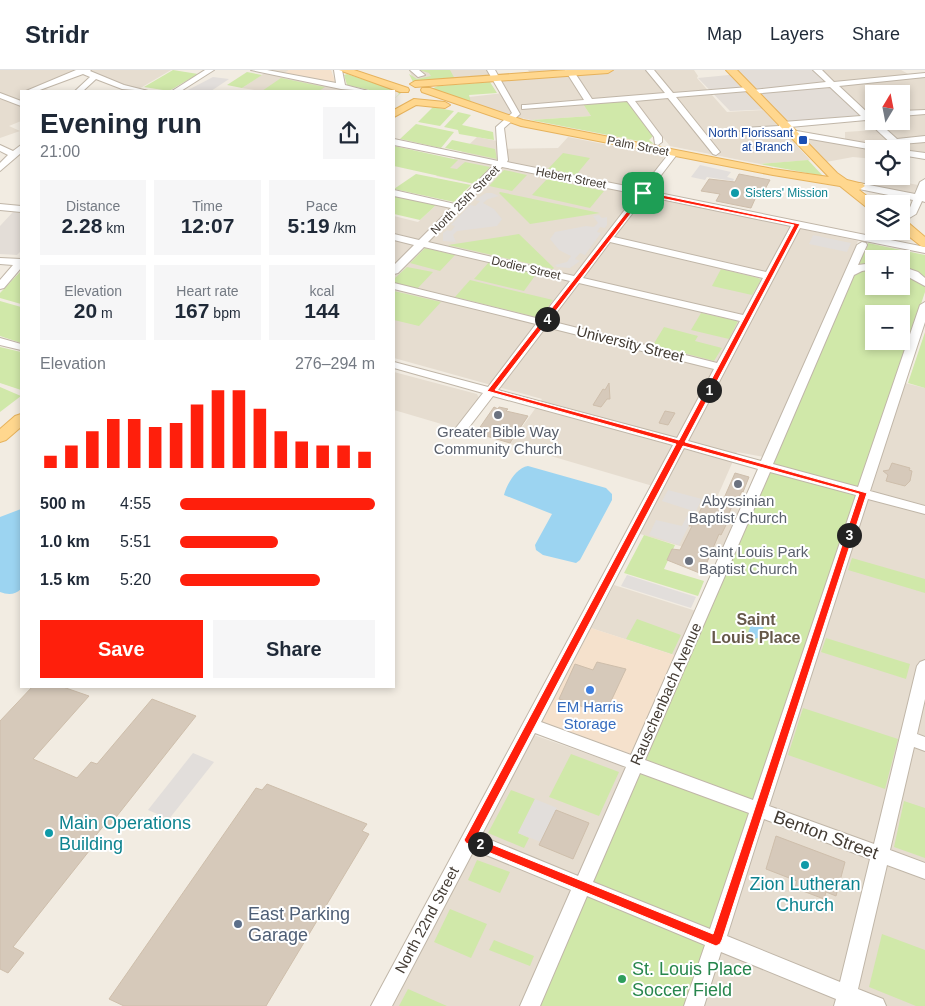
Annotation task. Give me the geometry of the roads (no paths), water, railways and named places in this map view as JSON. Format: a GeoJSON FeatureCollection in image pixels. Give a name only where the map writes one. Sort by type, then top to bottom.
{"type":"FeatureCollection","features":[{"type":"Feature","properties":{"kind":"main road"},"geometry":{"type":"LineString","coordinates":[[344,70],[416,86],[506,119]]}},
{"type":"Feature","properties":{"kind":"main road"},"geometry":{"type":"LineString","coordinates":[[362,70],[399,83],[416,86],[467,109]]}},
{"type":"Feature","properties":{"kind":"main road"},"geometry":{"type":"LineString","coordinates":[[395,104],[416,86],[494,74],[608,70]]}},
{"type":"Feature","properties":{"kind":"main road"},"geometry":{"type":"LineString","coordinates":[[731,70],[822,164],[865,199]]}},
{"type":"Feature","properties":{"kind":"main road"},"geometry":{"type":"LineString","coordinates":[[395,113],[407,100],[416,86]]}},
{"type":"Feature","properties":{"kind":"main road"},"geometry":{"type":"LineString","coordinates":[[395,113],[407,105],[416,102],[467,109],[506,119]]}},
{"type":"Feature","properties":{"kind":"main road","name":"Palm Street"},"geometry":{"type":"LineString","coordinates":[[506,119],[849,186]]}},
{"type":"Feature","properties":{"kind":"main road"},"geometry":{"type":"LineString","coordinates":[[822,164],[849,186],[866,195]]}},
{"type":"Feature","properties":{"kind":"main road"},"geometry":{"type":"LineString","coordinates":[[910,229],[925,243]]}},
{"type":"Feature","properties":{"kind":"main road"},"geometry":{"type":"LineString","coordinates":[[0,432],[20,406]]}},
{"type":"Feature","properties":{"kind":"main road"},"geometry":{"type":"LineString","coordinates":[[0,432],[20,420]]}},
{"type":"Feature","properties":{"kind":"street"},"geometry":{"type":"LineString","coordinates":[[33,90],[84,70],[122,86],[140,90]]}},
{"type":"Feature","properties":{"kind":"street"},"geometry":{"type":"LineString","coordinates":[[178,90],[210,70]]}},
{"type":"Feature","properties":{"kind":"street"},"geometry":{"type":"LineString","coordinates":[[255,70],[358,90]]}},
{"type":"Feature","properties":{"kind":"street"},"geometry":{"type":"LineString","coordinates":[[338,70],[340,87]]}},
{"type":"Feature","properties":{"kind":"street"},"geometry":{"type":"LineString","coordinates":[[650,70],[716,152]]}},
{"type":"Feature","properties":{"kind":"street"},"geometry":{"type":"LineString","coordinates":[[817,70],[865,112]]}},
{"type":"Feature","properties":{"kind":"street"},"geometry":{"type":"LineString","coordinates":[[904,70],[925,87]]}},
{"type":"Feature","properties":{"kind":"street"},"geometry":{"type":"LineString","coordinates":[[570,71],[590,102]]}},
{"type":"Feature","properties":{"kind":"street","name":"North 25th Street"},"geometry":{"type":"LineString","coordinates":[[395,270],[501,164],[504,158],[500,127],[506,119],[516,114],[494,74]]}},
{"type":"Feature","properties":{"kind":"street"},"geometry":{"type":"LineString","coordinates":[[525,107],[833,84],[925,74]]}},
{"type":"Feature","properties":{"kind":"street"},"geometry":{"type":"LineString","coordinates":[[81,90],[95,76]]}},
{"type":"Feature","properties":{"kind":"street"},"geometry":{"type":"LineString","coordinates":[[0,102],[20,94]]}},
{"type":"Feature","properties":{"kind":"street"},"geometry":{"type":"LineString","coordinates":[[0,95],[20,104]]}},
{"type":"Feature","properties":{"kind":"street"},"geometry":{"type":"LineString","coordinates":[[630,99],[658,137],[658,142]]}},
{"type":"Feature","properties":{"kind":"street"},"geometry":{"type":"LineString","coordinates":[[910,113],[925,112]]}},
{"type":"Feature","properties":{"kind":"street"},"geometry":{"type":"LineString","coordinates":[[744,131],[787,128],[865,118]]}},
{"type":"Feature","properties":{"kind":"street"},"geometry":{"type":"LineString","coordinates":[[787,128],[865,145]]}},
{"type":"Feature","properties":{"kind":"street"},"geometry":{"type":"LineString","coordinates":[[884,130],[894,140]]}},
{"type":"Feature","properties":{"kind":"street"},"geometry":{"type":"LineString","coordinates":[[910,141],[925,139]]}},
{"type":"Feature","properties":{"kind":"street","name":"Hebert Street"},"geometry":{"type":"LineString","coordinates":[[395,142],[797,224],[863,241],[925,250]]}},
{"type":"Feature","properties":{"kind":"street"},"geometry":{"type":"LineString","coordinates":[[0,148],[14,155]]}},
{"type":"Feature","properties":{"kind":"street"},"geometry":{"type":"LineString","coordinates":[[0,167],[20,149]]}},
{"type":"Feature","properties":{"kind":"street"},"geometry":{"type":"LineString","coordinates":[[459,432],[674,153]]}},
{"type":"Feature","properties":{"kind":"street"},"geometry":{"type":"LineString","coordinates":[[910,154],[925,156]]}},
{"type":"Feature","properties":{"kind":"street"},"geometry":{"type":"LineString","coordinates":[[910,215],[914,212],[922,199],[925,182]]}},
{"type":"Feature","properties":{"kind":"street","name":"Palm Street"},"geometry":{"type":"LineString","coordinates":[[849,186],[922,199]]}},
{"type":"Feature","properties":{"kind":"street"},"geometry":{"type":"LineString","coordinates":[[395,193],[458,207]]}},
{"type":"Feature","properties":{"kind":"street"},"geometry":{"type":"LineString","coordinates":[[0,207],[20,209]]}},
{"type":"Feature","properties":{"kind":"street","name":"North 22nd Street"},"geometry":{"type":"LineString","coordinates":[[381,1006],[797,224]]}},
{"type":"Feature","properties":{"kind":"street","name":"Dodier Street"},"geometry":{"type":"LineString","coordinates":[[395,237],[747,319]]}},
{"type":"Feature","properties":{"kind":"street"},"geometry":{"type":"LineString","coordinates":[[608,239],[770,276]]}},
{"type":"Feature","properties":{"kind":"street","name":"Rauschenbach Avenue"},"geometry":{"type":"LineString","coordinates":[[530,1006],[863,241]]}},
{"type":"Feature","properties":{"kind":"street"},"geometry":{"type":"LineString","coordinates":[[0,261],[20,263]]}},
{"type":"Feature","properties":{"kind":"street"},"geometry":{"type":"LineString","coordinates":[[0,286],[20,264]]}},
{"type":"Feature","properties":{"kind":"street"},"geometry":{"type":"LineString","coordinates":[[850,273],[865,267]]}},
{"type":"Feature","properties":{"kind":"street"},"geometry":{"type":"LineString","coordinates":[[910,272],[925,283]]}},
{"type":"Feature","properties":{"kind":"street","name":"University Street"},"geometry":{"type":"LineString","coordinates":[[395,286],[721,367]]}},
{"type":"Feature","properties":{"kind":"street"},"geometry":{"type":"LineString","coordinates":[[694,1006],[925,305]]}},
{"type":"Feature","properties":{"kind":"street"},"geometry":{"type":"LineString","coordinates":[[0,341],[20,348]]}},
{"type":"Feature","properties":{"kind":"street"},"geometry":{"type":"LineString","coordinates":[[395,365],[925,510]]}},
{"type":"Feature","properties":{"kind":"street"},"geometry":{"type":"LineString","coordinates":[[846,1000],[925,666]]}},
{"type":"Feature","properties":{"kind":"street","name":"Benton Street"},"geometry":{"type":"LineString","coordinates":[[530,725],[925,871]]}},
{"type":"Feature","properties":{"kind":"street"},"geometry":{"type":"LineString","coordinates":[[908,738],[925,744]]}},
{"type":"Feature","properties":{"kind":"street"},"geometry":{"type":"LineString","coordinates":[[470,840],[716,940],[846,1000],[876,1006]]}},
{"type":"Feature","properties":{"kind":"water"},"geometry":{"type":"Polygon","coordinates":[[[528,466],[606,488],[612,494],[612,500],[580,560],[576,563],[543,555],[536,550],[535,545],[552,514],[504,495],[513,477],[524,467],[528,466]]]}},
{"type":"Feature","properties":{"kind":"water"},"geometry":{"type":"Polygon","coordinates":[[[20,509],[20,590],[11,594],[0,592],[0,517],[20,509]]]}},
{"type":"Feature","properties":{"kind":"water"},"geometry":{"type":"Polygon","coordinates":[[[762,618],[765,623],[760,637],[755,639],[750,637],[748,633],[753,619],[762,618]]]}},
{"type":"Feature","properties":{"kind":"place","name":"North Florissant at Branch"},"geometry":{"type":"Point","coordinates":[803,140]}},
{"type":"Feature","properties":{"kind":"place","name":"Sisters' Mission"},"geometry":{"type":"Point","coordinates":[735,193]}},
{"type":"Feature","properties":{"kind":"place","name":"Greater Bible Way Community Church"},"geometry":{"type":"Point","coordinates":[498,415]}},
{"type":"Feature","properties":{"kind":"place","name":"Abyssinian Baptist Church"},"geometry":{"type":"Point","coordinates":[738,484]}},
{"type":"Feature","properties":{"kind":"place","name":"Saint Louis Park Baptist Church"},"geometry":{"type":"Point","coordinates":[689,561]}},
{"type":"Feature","properties":{"kind":"place","name":"EM Harris Storage"},"geometry":{"type":"Point","coordinates":[590,690]}},
{"type":"Feature","properties":{"kind":"place","name":"Main Operations Building"},"geometry":{"type":"Point","coordinates":[49,833]}},
{"type":"Feature","properties":{"kind":"place","name":"Zion Lutheran Church"},"geometry":{"type":"Point","coordinates":[805,865]}},
{"type":"Feature","properties":{"kind":"place","name":"East Parking Garage"},"geometry":{"type":"Point","coordinates":[238,924]}},
{"type":"Feature","properties":{"kind":"place","name":"St. Louis Place Soccer Field"},"geometry":{"type":"Point","coordinates":[622,979]}},
{"type":"Feature","properties":{"kind":"district","name":"Saint Louis Place"},"geometry":{"type":"Point","coordinates":[756,628]}}]}
